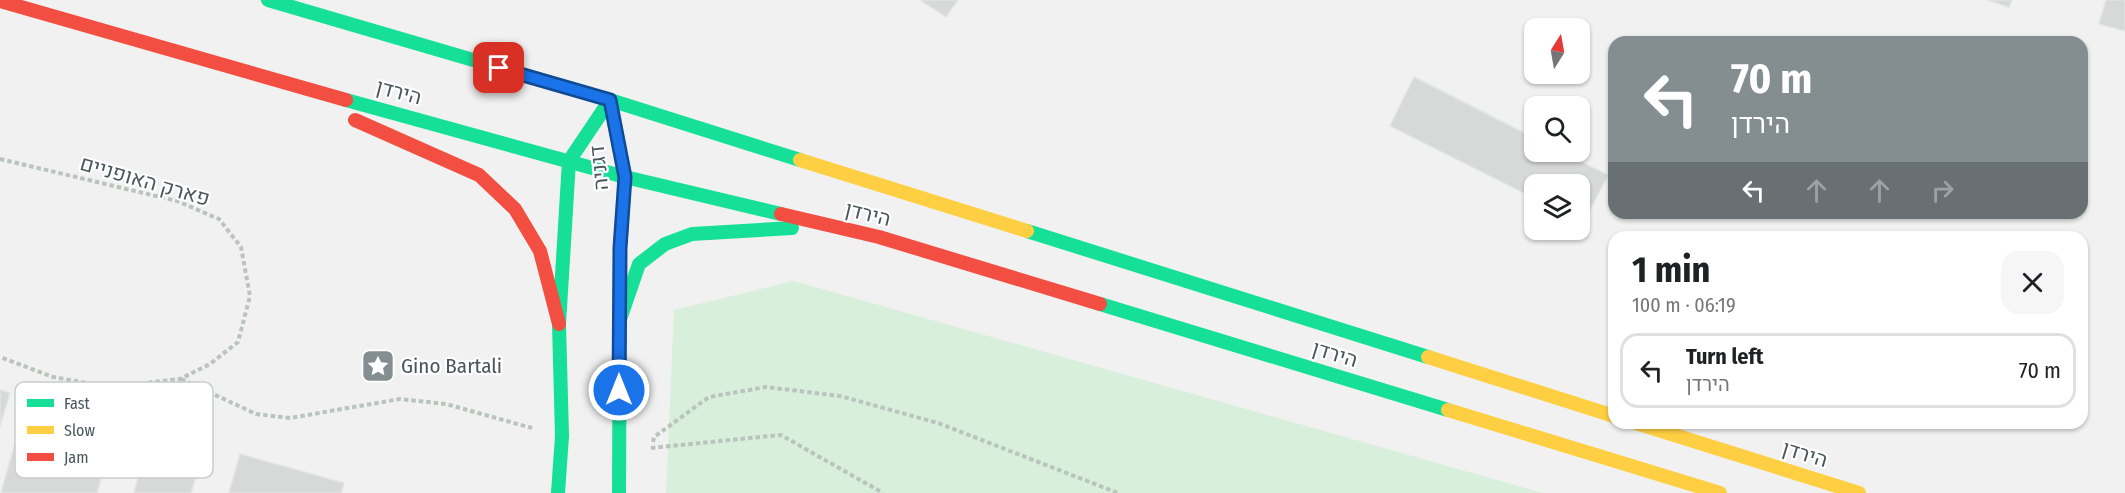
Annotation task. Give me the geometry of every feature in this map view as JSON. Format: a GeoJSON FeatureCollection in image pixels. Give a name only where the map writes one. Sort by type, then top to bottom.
{"type":"FeatureCollection","features":[{"type":"Feature","properties":{"kind":"main road","name":"הירדן"},"geometry":{"type":"LineString","coordinates":[[0,0],[226,67],[625,177],[879,237],[1720,493]]}},
{"type":"Feature","properties":{"kind":"main road","name":"הירדן"},"geometry":{"type":"LineString","coordinates":[[268,0],[610,100],[1608,414]]}},
{"type":"Feature","properties":{"kind":"main road"},"geometry":{"type":"LineString","coordinates":[[226,67],[479,175],[515,209],[540,250],[559,324]]}},
{"type":"Feature","properties":{"kind":"main road","name":"דגניה"},"geometry":{"type":"LineString","coordinates":[[558,493],[562,436],[559,324],[569,161],[610,100]]}},
{"type":"Feature","properties":{"kind":"main road","name":"דגניה"},"geometry":{"type":"LineString","coordinates":[[610,100],[625,177],[620,322],[619,493]]}},
{"type":"Feature","properties":{"kind":"main road"},"geometry":{"type":"LineString","coordinates":[[620,322],[639,264],[665,244],[692,234],[829,226]]}},
{"type":"Feature","properties":{"kind":"main road","name":"הירדן"},"geometry":{"type":"LineString","coordinates":[[1655,429],[1859,493]]}},
{"type":"Feature","properties":{"kind":"path","name":"פארק האופניים"},"geometry":{"type":"LineString","coordinates":[[0,159],[177,201],[219,219],[242,247],[250,296],[238,342],[210,364],[180,379],[153,382]]}},
{"type":"Feature","properties":{"kind":"path","name":"פארק האופניים"},"geometry":{"type":"LineString","coordinates":[[0,357],[53,377],[81,382]]}},
{"type":"Feature","properties":{"kind":"path"},"geometry":{"type":"LineString","coordinates":[[180,379],[187,382]]}},
{"type":"Feature","properties":{"kind":"path"},"geometry":{"type":"LineString","coordinates":[[651,448],[654,437],[710,397],[766,387],[840,396],[938,423],[1118,493]]}},
{"type":"Feature","properties":{"kind":"path"},"geometry":{"type":"LineString","coordinates":[[213,394],[256,414],[290,418],[400,399],[446,404],[562,436]]}},
{"type":"Feature","properties":{"kind":"path"},"geometry":{"type":"LineString","coordinates":[[619,435],[651,448],[782,435],[883,493]]}},
{"type":"Feature","properties":{"kind":"green space"},"geometry":{"type":"Polygon","coordinates":[[[794,281],[1543,493],[666,493],[674,310],[794,281]]]}},
{"type":"Feature","properties":{"kind":"building"},"geometry":{"type":"Polygon","coordinates":[[[920,0],[958,0],[946,17],[920,0]]]}},
{"type":"Feature","properties":{"kind":"building"},"geometry":{"type":"Polygon","coordinates":[[[1987,0],[2012,0],[2009,7],[1987,0]]]}},
{"type":"Feature","properties":{"kind":"building"},"geometry":{"type":"Polygon","coordinates":[[[2106,0],[2125,0],[2125,31],[2099,24],[2106,0]]]}},
{"type":"Feature","properties":{"kind":"building"},"geometry":{"type":"Polygon","coordinates":[[[1414,77],[1524,133],[1524,162],[1581,162],[1608,175],[1590,210],[1590,174],[1524,174],[1524,193],[1390,126],[1414,77]]]}},
{"type":"Feature","properties":{"kind":"building"},"geometry":{"type":"Polygon","coordinates":[[[0,390],[10,393],[0,426],[0,390]]]}},
{"type":"Feature","properties":{"kind":"building"},"geometry":{"type":"Polygon","coordinates":[[[15,443],[15,478],[101,478],[97,493],[1,493],[15,443]]]}},
{"type":"Feature","properties":{"kind":"building"},"geometry":{"type":"Polygon","coordinates":[[[240,454],[344,483],[341,493],[229,493],[240,454]]]}},
{"type":"Feature","properties":{"kind":"building"},"geometry":{"type":"Polygon","coordinates":[[[138,478],[195,478],[191,493],[134,493],[138,478]]]}},
{"type":"Feature","properties":{"kind":"traffic: fast"},"geometry":{"type":"LineString","coordinates":[[268,0],[610,100],[800,160]]}},
{"type":"Feature","properties":{"kind":"traffic: fast"},"geometry":{"type":"LineString","coordinates":[[346,100],[625,177],[781,214]]}},
{"type":"Feature","properties":{"kind":"traffic: fast"},"geometry":{"type":"LineString","coordinates":[[610,100],[625,177],[620,247],[619,493]]}},
{"type":"Feature","properties":{"kind":"traffic: fast"},"geometry":{"type":"LineString","coordinates":[[558,493],[562,436],[559,324],[569,161],[610,100]]}},
{"type":"Feature","properties":{"kind":"traffic: fast"},"geometry":{"type":"LineString","coordinates":[[619,322],[639,264],[665,244],[692,234],[792,228]]}},
{"type":"Feature","properties":{"kind":"traffic: fast"},"geometry":{"type":"LineString","coordinates":[[1027,231],[1428,357]]}},
{"type":"Feature","properties":{"kind":"traffic: fast"},"geometry":{"type":"LineString","coordinates":[[1100,304],[1448,410]]}},
{"type":"Feature","properties":{"kind":"traffic: slow"},"geometry":{"type":"LineString","coordinates":[[800,160],[1027,231]]}},
{"type":"Feature","properties":{"kind":"traffic: slow"},"geometry":{"type":"LineString","coordinates":[[1428,357],[1608,414]]}},
{"type":"Feature","properties":{"kind":"traffic: slow"},"geometry":{"type":"LineString","coordinates":[[1448,410],[1720,493]]}},
{"type":"Feature","properties":{"kind":"traffic: slow"},"geometry":{"type":"LineString","coordinates":[[1655,429],[1859,493]]}},
{"type":"Feature","properties":{"kind":"traffic: jam"},"geometry":{"type":"LineString","coordinates":[[0,1],[346,100]]}},
{"type":"Feature","properties":{"kind":"traffic: jam"},"geometry":{"type":"LineString","coordinates":[[355,120],[479,175],[515,209],[540,251],[559,324]]}},
{"type":"Feature","properties":{"kind":"traffic: jam"},"geometry":{"type":"LineString","coordinates":[[781,214],[879,237],[1100,304]]}},
{"type":"Feature","properties":{"kind":"place","name":"Gino Bartali"},"geometry":{"type":"Point","coordinates":[378,366]}},
{"type":"Feature","properties":{"kind":"route"},"geometry":{"type":"LineString","coordinates":[[499,68],[610,100],[625,177],[620,248],[619,390]]}}]}
